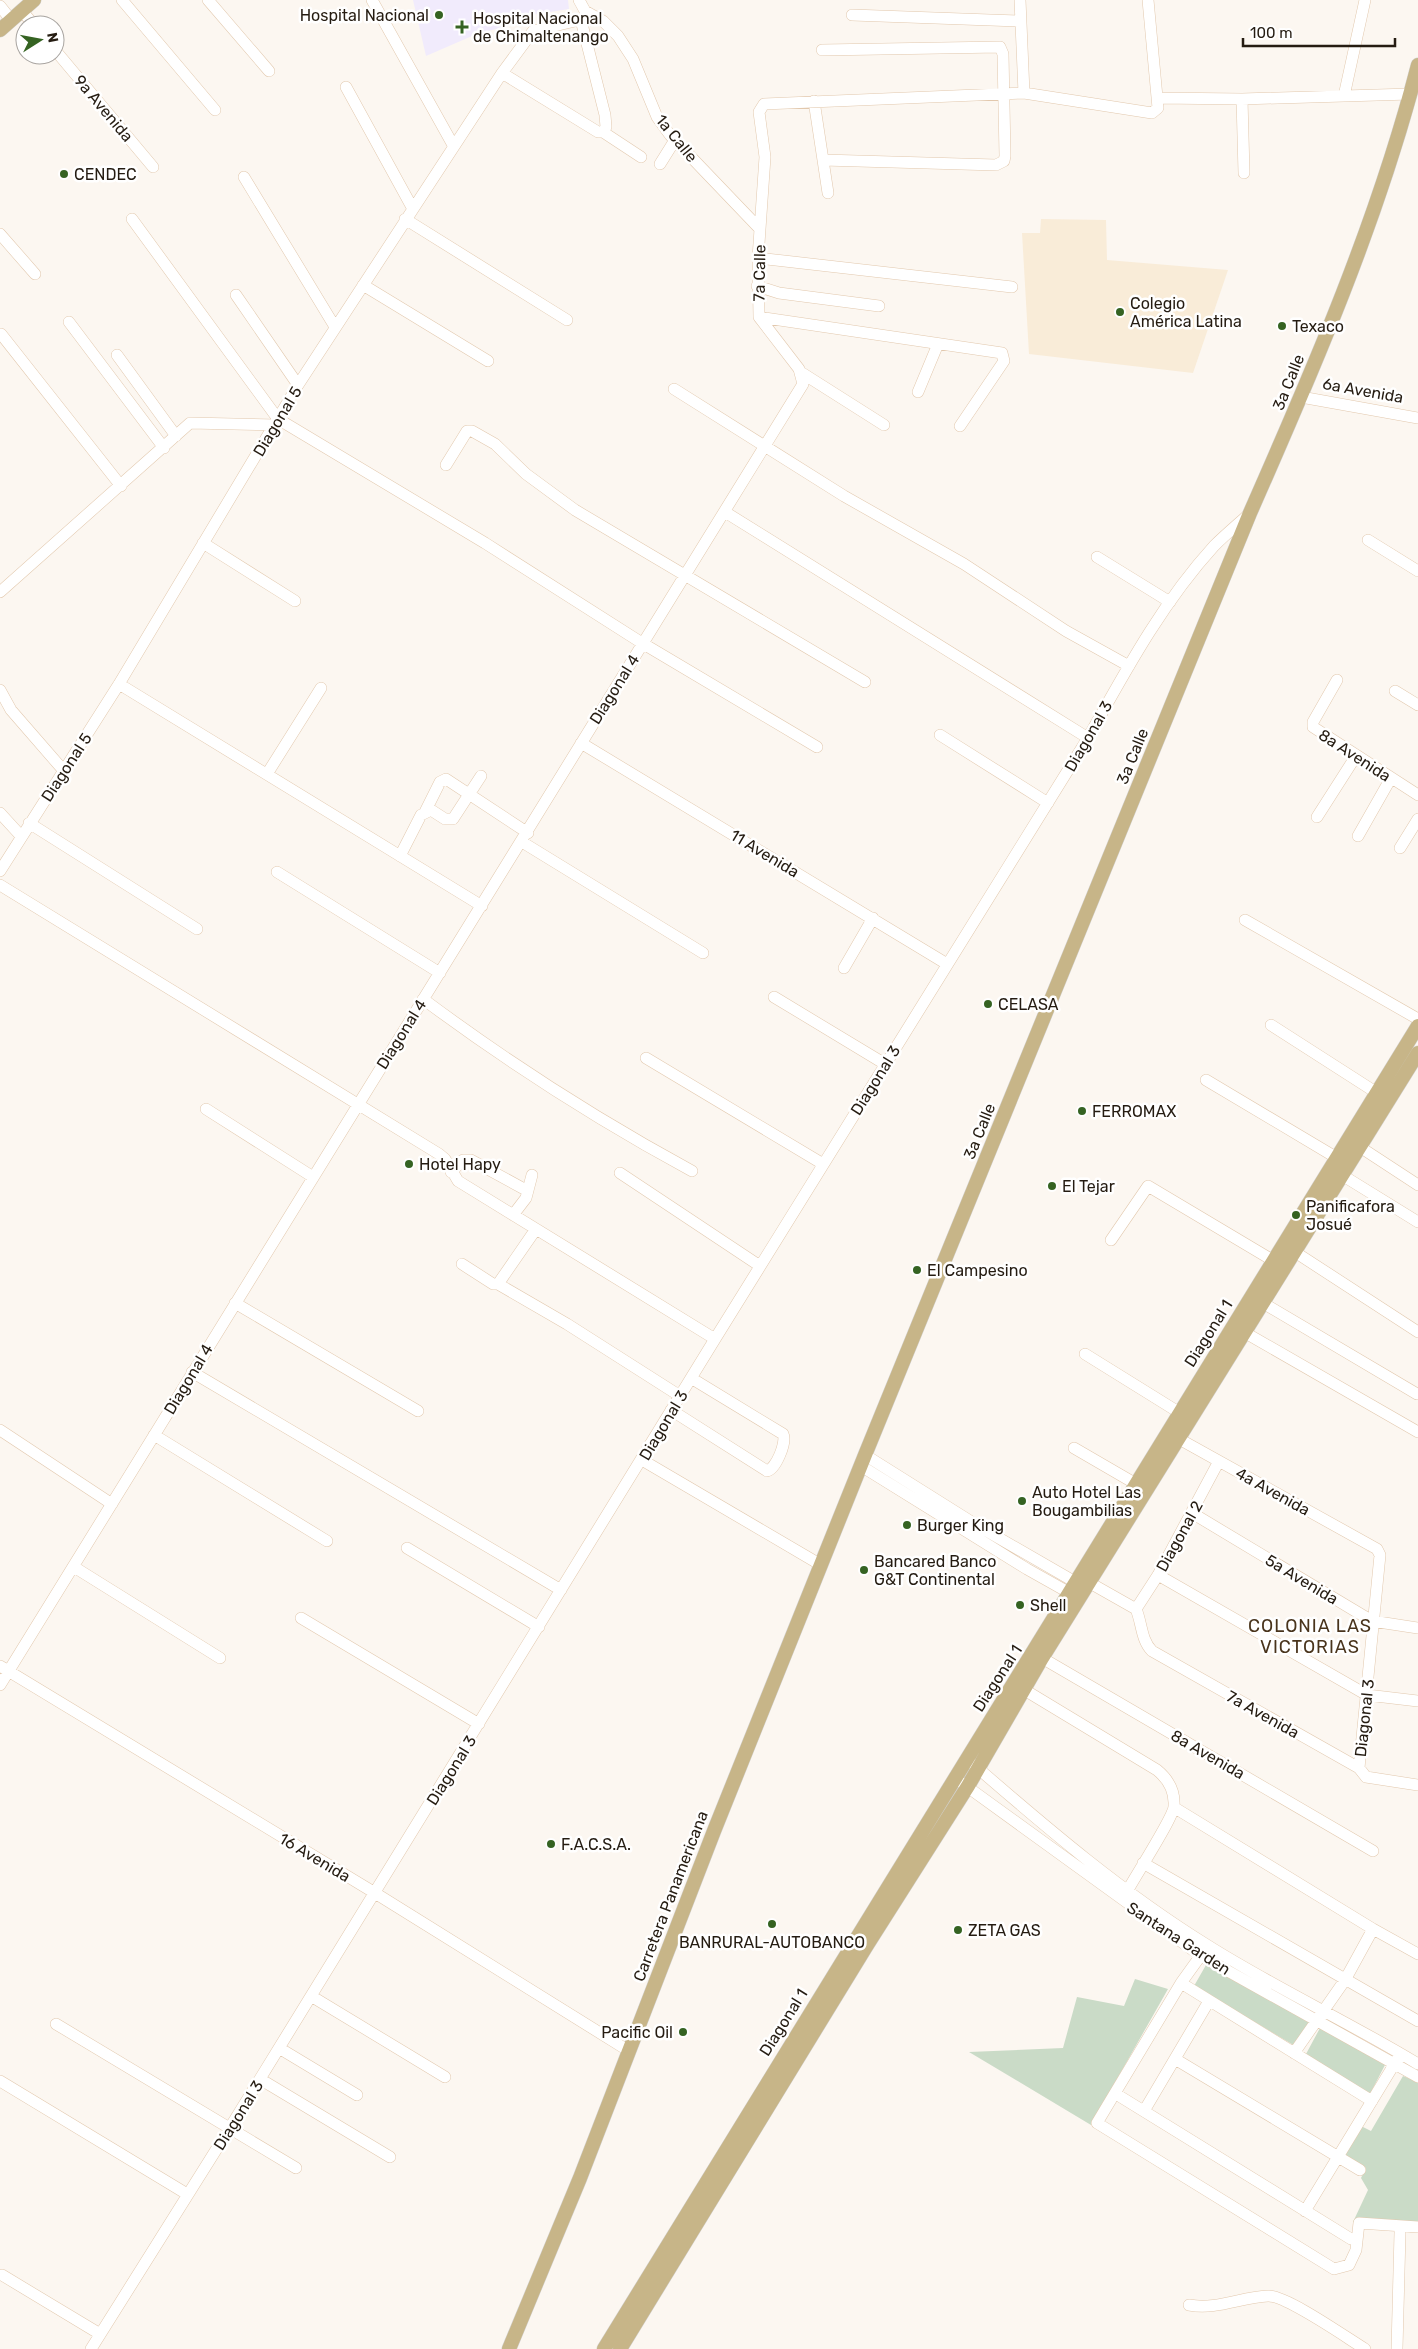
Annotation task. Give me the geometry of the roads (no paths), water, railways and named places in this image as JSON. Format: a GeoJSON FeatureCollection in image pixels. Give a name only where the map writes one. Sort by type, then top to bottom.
{"type":"FeatureCollection","features":[{"type":"Feature","properties":{"kind":"main road"},"geometry":{"type":"LineString","coordinates":[[17,15],[34,0]]}},
{"type":"Feature","properties":{"kind":"main road"},"geometry":{"type":"LineString","coordinates":[[0,30],[15,17]]}},
{"type":"Feature","properties":{"kind":"main road","name":"3a Calle"},"geometry":{"type":"LineString","coordinates":[[863,1461],[1250,513],[1301,397],[1388,170],[1418,65]]}},
{"type":"Feature","properties":{"kind":"main road","name":"Diagonal 1"},"geometry":{"type":"LineString","coordinates":[[620,2349],[867,1945],[968,1786],[1042,1658],[1136,1484],[1173,1436],[1180,1413],[1239,1329],[1263,1303],[1295,1252],[1337,1167],[1377,1094],[1417,1028]]}},
{"type":"Feature","properties":{"kind":"main road","name":"Diagonal 1"},"geometry":{"type":"LineString","coordinates":[[604,2349],[966,1758],[1080,1587],[1239,1329],[1274,1261],[1337,1167],[1360,1147],[1418,1054]]}},
{"type":"Feature","properties":{"kind":"main road","name":"Carretera Panamericana"},"geometry":{"type":"LineString","coordinates":[[509,2349],[580,2178],[863,1461]]}},
{"type":"Feature","properties":{"kind":"street"},"geometry":{"type":"LineString","coordinates":[[122,0],[215,110]]}},
{"type":"Feature","properties":{"kind":"street"},"geometry":{"type":"LineString","coordinates":[[208,0],[269,71]]}},
{"type":"Feature","properties":{"kind":"street"},"geometry":{"type":"LineString","coordinates":[[372,0],[453,145]]}},
{"type":"Feature","properties":{"kind":"street"},"geometry":{"type":"LineString","coordinates":[[579,0],[586,18],[605,115],[606,127],[603,132]]}},
{"type":"Feature","properties":{"kind":"street"},"geometry":{"type":"LineString","coordinates":[[1020,0],[1024,93]]}},
{"type":"Feature","properties":{"kind":"street"},"geometry":{"type":"LineString","coordinates":[[828,194],[814,101],[1024,93],[1152,113],[1158,108],[1158,98],[1148,0]]}},
{"type":"Feature","properties":{"kind":"street"},"geometry":{"type":"LineString","coordinates":[[1344,96],[1365,0]]}},
{"type":"Feature","properties":{"kind":"street"},"geometry":{"type":"LineString","coordinates":[[0,6],[17,15]]}},
{"type":"Feature","properties":{"kind":"street"},"geometry":{"type":"LineString","coordinates":[[852,15],[1021,21]]}},
{"type":"Feature","properties":{"kind":"street","name":"Diagonal 5"},"geometry":{"type":"LineString","coordinates":[[0,871],[29,822],[119,684],[298,385],[453,145],[502,73],[534,31],[586,18]]}},
{"type":"Feature","properties":{"kind":"street","name":"1a Calle"},"geometry":{"type":"LineString","coordinates":[[586,18],[603,22],[618,36],[632,59],[657,117],[675,140],[759,228]]}},
{"type":"Feature","properties":{"kind":"street"},"geometry":{"type":"LineString","coordinates":[[822,50],[1000,47],[1002,54],[1005,156],[1000,164],[823,160]]}},
{"type":"Feature","properties":{"kind":"street","name":"9a Avenida"},"geometry":{"type":"LineString","coordinates":[[65,62],[152,167]]}},
{"type":"Feature","properties":{"kind":"street"},"geometry":{"type":"LineString","coordinates":[[502,73],[598,132],[603,132],[641,157]]}},
{"type":"Feature","properties":{"kind":"street"},"geometry":{"type":"LineString","coordinates":[[346,87],[413,209]]}},
{"type":"Feature","properties":{"kind":"street"},"geometry":{"type":"LineString","coordinates":[[1158,98],[1242,99],[1410,94]]}},
{"type":"Feature","properties":{"kind":"street"},"geometry":{"type":"LineString","coordinates":[[1242,99],[1244,172]]}},
{"type":"Feature","properties":{"kind":"street","name":"7a Calle"},"geometry":{"type":"LineString","coordinates":[[759,317],[757,286],[759,228],[763,209],[765,157],[760,107],[768,102],[814,101]]}},
{"type":"Feature","properties":{"kind":"street"},"geometry":{"type":"LineString","coordinates":[[660,164],[675,140]]}},
{"type":"Feature","properties":{"kind":"street"},"geometry":{"type":"LineString","coordinates":[[244,178],[335,327]]}},
{"type":"Feature","properties":{"kind":"street"},"geometry":{"type":"LineString","coordinates":[[132,219],[276,422],[485,543],[642,643],[817,747]]}},
{"type":"Feature","properties":{"kind":"street"},"geometry":{"type":"LineString","coordinates":[[405,219],[567,320]]}},
{"type":"Feature","properties":{"kind":"street"},"geometry":{"type":"LineString","coordinates":[[0,234],[35,274]]}},
{"type":"Feature","properties":{"kind":"street"},"geometry":{"type":"LineString","coordinates":[[758,258],[1012,287]]}},
{"type":"Feature","properties":{"kind":"street"},"geometry":{"type":"LineString","coordinates":[[363,284],[488,360]]}},
{"type":"Feature","properties":{"kind":"street"},"geometry":{"type":"LineString","coordinates":[[757,286],[779,293],[879,306]]}},
{"type":"Feature","properties":{"kind":"street"},"geometry":{"type":"LineString","coordinates":[[236,295],[298,385]]}},
{"type":"Feature","properties":{"kind":"street"},"geometry":{"type":"LineString","coordinates":[[759,317],[998,352],[1005,358],[960,426]]}},
{"type":"Feature","properties":{"kind":"street"},"geometry":{"type":"LineString","coordinates":[[759,317],[802,379],[884,425]]}},
{"type":"Feature","properties":{"kind":"street"},"geometry":{"type":"LineString","coordinates":[[69,322],[164,448]]}},
{"type":"Feature","properties":{"kind":"street"},"geometry":{"type":"LineString","coordinates":[[0,334],[121,486]]}},
{"type":"Feature","properties":{"kind":"street"},"geometry":{"type":"LineString","coordinates":[[918,392],[938,344]]}},
{"type":"Feature","properties":{"kind":"street"},"geometry":{"type":"LineString","coordinates":[[117,355],[176,436]]}},
{"type":"Feature","properties":{"kind":"street","name":"Diagonal 4"},"geometry":{"type":"LineString","coordinates":[[0,1684],[4,1668],[74,1567],[312,1177],[525,837],[684,575],[725,512],[802,379]]}},
{"type":"Feature","properties":{"kind":"street"},"geometry":{"type":"LineString","coordinates":[[674,389],[844,496],[964,564],[1066,631],[1129,666]]}},
{"type":"Feature","properties":{"kind":"street","name":"6a Avenida"},"geometry":{"type":"LineString","coordinates":[[1301,397],[1418,418]]}},
{"type":"Feature","properties":{"kind":"street"},"geometry":{"type":"LineString","coordinates":[[0,592],[188,425],[194,422],[276,422]]}},
{"type":"Feature","properties":{"kind":"street"},"geometry":{"type":"LineString","coordinates":[[446,465],[466,431],[470,430],[494,444],[526,474],[575,510],[865,682]]}},
{"type":"Feature","properties":{"kind":"street"},"geometry":{"type":"LineString","coordinates":[[725,512],[1088,738]]}},
{"type":"Feature","properties":{"kind":"street","name":"Diagonal 3"},"geometry":{"type":"LineString","coordinates":[[91,2349],[230,2128],[760,1266],[1048,803],[1129,666],[1170,602],[1214,546],[1250,513]]}},
{"type":"Feature","properties":{"kind":"street"},"geometry":{"type":"LineString","coordinates":[[1368,540],[1418,571]]}},
{"type":"Feature","properties":{"kind":"street"},"geometry":{"type":"LineString","coordinates":[[203,542],[295,601]]}},
{"type":"Feature","properties":{"kind":"street"},"geometry":{"type":"LineString","coordinates":[[1097,557],[1170,602]]}},
{"type":"Feature","properties":{"kind":"street","name":"8a Avenida"},"geometry":{"type":"LineString","coordinates":[[1337,680],[1312,727],[1418,795]]}},
{"type":"Feature","properties":{"kind":"street"},"geometry":{"type":"LineString","coordinates":[[119,684],[482,906]]}},
{"type":"Feature","properties":{"kind":"street"},"geometry":{"type":"LineString","coordinates":[[267,774],[321,688]]}},
{"type":"Feature","properties":{"kind":"street"},"geometry":{"type":"LineString","coordinates":[[0,690],[11,710],[64,771]]}},
{"type":"Feature","properties":{"kind":"street"},"geometry":{"type":"LineString","coordinates":[[1396,691],[1418,705]]}},
{"type":"Feature","properties":{"kind":"street"},"geometry":{"type":"LineString","coordinates":[[940,735],[1048,803]]}},
{"type":"Feature","properties":{"kind":"street","name":"11 Avenida"},"geometry":{"type":"LineString","coordinates":[[581,743],[947,964]]}},
{"type":"Feature","properties":{"kind":"street"},"geometry":{"type":"LineString","coordinates":[[1317,817],[1356,756]]}},
{"type":"Feature","properties":{"kind":"street"},"geometry":{"type":"LineString","coordinates":[[425,812],[431,810],[445,819],[452,819],[481,776]]}},
{"type":"Feature","properties":{"kind":"street"},"geometry":{"type":"LineString","coordinates":[[1358,836],[1391,778]]}},
{"type":"Feature","properties":{"kind":"street"},"geometry":{"type":"LineString","coordinates":[[400,856],[444,779],[468,794],[525,837],[702,954]]}},
{"type":"Feature","properties":{"kind":"street"},"geometry":{"type":"LineString","coordinates":[[0,813],[21,836]]}},
{"type":"Feature","properties":{"kind":"street"},"geometry":{"type":"LineString","coordinates":[[1400,848],[1418,819]]}},
{"type":"Feature","properties":{"kind":"street"},"geometry":{"type":"LineString","coordinates":[[29,822],[197,929]]}},
{"type":"Feature","properties":{"kind":"street"},"geometry":{"type":"LineString","coordinates":[[277,872],[440,973]]}},
{"type":"Feature","properties":{"kind":"street"},"geometry":{"type":"LineString","coordinates":[[0,885],[357,1106],[439,1154],[458,1181],[715,1339]]}},
{"type":"Feature","properties":{"kind":"street"},"geometry":{"type":"LineString","coordinates":[[844,968],[873,918]]}},
{"type":"Feature","properties":{"kind":"street"},"geometry":{"type":"LineString","coordinates":[[1246,920],[1417,1028]]}},
{"type":"Feature","properties":{"kind":"street"},"geometry":{"type":"LineString","coordinates":[[774,997],[885,1064]]}},
{"type":"Feature","properties":{"kind":"street"},"geometry":{"type":"LineString","coordinates":[[423,999],[476,1039],[554,1091],[626,1135],[692,1171]]}},
{"type":"Feature","properties":{"kind":"street"},"geometry":{"type":"LineString","coordinates":[[1271,1025],[1377,1094]]}},
{"type":"Feature","properties":{"kind":"street"},"geometry":{"type":"LineString","coordinates":[[646,1058],[823,1164]]}},
{"type":"Feature","properties":{"kind":"street"},"geometry":{"type":"LineString","coordinates":[[1206,1080],[1418,1222]]}},
{"type":"Feature","properties":{"kind":"street"},"geometry":{"type":"LineString","coordinates":[[206,1110],[312,1177]]}},
{"type":"Feature","properties":{"kind":"street"},"geometry":{"type":"LineString","coordinates":[[1360,1147],[1418,1185]]}},
{"type":"Feature","properties":{"kind":"street"},"geometry":{"type":"LineString","coordinates":[[451,1172],[463,1160],[471,1160],[526,1190]]}},
{"type":"Feature","properties":{"kind":"street"},"geometry":{"type":"LineString","coordinates":[[620,1172],[760,1266]]}},
{"type":"Feature","properties":{"kind":"street"},"geometry":{"type":"LineString","coordinates":[[514,1215],[526,1198],[526,1190],[532,1176]]}},
{"type":"Feature","properties":{"kind":"street"},"geometry":{"type":"LineString","coordinates":[[1111,1240],[1148,1186],[1274,1261]]}},
{"type":"Feature","properties":{"kind":"street"},"geometry":{"type":"LineString","coordinates":[[498,1284],[536,1229]]}},
{"type":"Feature","properties":{"kind":"street"},"geometry":{"type":"LineString","coordinates":[[1295,1252],[1418,1332]]}},
{"type":"Feature","properties":{"kind":"street"},"geometry":{"type":"LineString","coordinates":[[462,1264],[493,1284],[498,1284],[680,1396]]}},
{"type":"Feature","properties":{"kind":"street"},"geometry":{"type":"LineString","coordinates":[[235,1303],[418,1411]]}},
{"type":"Feature","properties":{"kind":"street"},"geometry":{"type":"LineString","coordinates":[[1263,1303],[1417,1394]]}},
{"type":"Feature","properties":{"kind":"street"},"geometry":{"type":"LineString","coordinates":[[1239,1329],[1418,1432]]}},
{"type":"Feature","properties":{"kind":"street"},"geometry":{"type":"LineString","coordinates":[[1085,1354],[1180,1413]]}},
{"type":"Feature","properties":{"kind":"street"},"geometry":{"type":"LineString","coordinates":[[192,1372],[561,1590]]}},
{"type":"Feature","properties":{"kind":"street"},"geometry":{"type":"LineString","coordinates":[[672,1410],[767,1471],[773,1468],[784,1442],[783,1434],[691,1378]]}},
{"type":"Feature","properties":{"kind":"street"},"geometry":{"type":"LineString","coordinates":[[0,1430],[112,1504]]}},
{"type":"Feature","properties":{"kind":"street"},"geometry":{"type":"LineString","coordinates":[[154,1435],[327,1541]]}},
{"type":"Feature","properties":{"kind":"street","name":"4a Avenida"},"geometry":{"type":"LineString","coordinates":[[1173,1436],[1377,1549]]}},
{"type":"Feature","properties":{"kind":"street"},"geometry":{"type":"LineString","coordinates":[[1074,1448],[1136,1484]]}},
{"type":"Feature","properties":{"kind":"street"},"geometry":{"type":"LineString","coordinates":[[642,1460],[821,1565]]}},
{"type":"Feature","properties":{"kind":"street"},"geometry":{"type":"LineString","coordinates":[[863,1461],[921,1497],[1080,1587],[1136,1608]]}},
{"type":"Feature","properties":{"kind":"street","name":"Diagonal 2"},"geometry":{"type":"LineString","coordinates":[[1136,1608],[1158,1575],[1219,1461]]}},
{"type":"Feature","properties":{"kind":"street","name":"5a Avenida"},"geometry":{"type":"LineString","coordinates":[[1192,1513],[1372,1620],[1418,1628]]}},
{"type":"Feature","properties":{"kind":"street"},"geometry":{"type":"LineString","coordinates":[[407,1548],[539,1627]]}},
{"type":"Feature","properties":{"kind":"street","name":"Diagonal 3"},"geometry":{"type":"LineString","coordinates":[[1359,1768],[1367,1695],[1372,1620],[1381,1562],[1377,1549]]}},
{"type":"Feature","properties":{"kind":"street"},"geometry":{"type":"LineString","coordinates":[[74,1567],[220,1658]]}},
{"type":"Feature","properties":{"kind":"street"},"geometry":{"type":"LineString","coordinates":[[1158,1575],[1367,1695],[1418,1701]]}},
{"type":"Feature","properties":{"kind":"street","name":"7a Avenida"},"geometry":{"type":"LineString","coordinates":[[1136,1608],[1142,1621],[1144,1640],[1152,1651],[1359,1768],[1370,1779],[1418,1785]]}},
{"type":"Feature","properties":{"kind":"street"},"geometry":{"type":"LineString","coordinates":[[301,1618],[479,1724]]}},
{"type":"Feature","properties":{"kind":"street","name":"8a Avenida"},"geometry":{"type":"LineString","coordinates":[[1042,1658],[1373,1851]]}},
{"type":"Feature","properties":{"kind":"street","name":"16 Avenida"},"geometry":{"type":"LineString","coordinates":[[4,1668],[375,1893],[629,2051]]}},
{"type":"Feature","properties":{"kind":"street"},"geometry":{"type":"LineString","coordinates":[[1024,1689],[1157,1770],[1166,1777],[1171,1786],[1175,1808],[1125,1896]]}},
{"type":"Feature","properties":{"kind":"street","name":"Santana Garden"},"geometry":{"type":"LineString","coordinates":[[966,1758],[1125,1896],[1201,1956],[1321,2016],[1398,2058],[1418,2064]]}},
{"type":"Feature","properties":{"kind":"street","name":"Santana Garden"},"geometry":{"type":"LineString","coordinates":[[954,1778],[1125,1896],[1321,2016]]}},
{"type":"Feature","properties":{"kind":"street"},"geometry":{"type":"LineString","coordinates":[[1010,1816],[1018,1803]]}},
{"type":"Feature","properties":{"kind":"street"},"geometry":{"type":"LineString","coordinates":[[1175,1808],[1373,1929],[1418,1954]]}},
{"type":"Feature","properties":{"kind":"street"},"geometry":{"type":"LineString","coordinates":[[1143,1863],[1418,2021]]}},
{"type":"Feature","properties":{"kind":"street"},"geometry":{"type":"LineString","coordinates":[[1294,2053],[1345,1980],[1373,1929]]}},
{"type":"Feature","properties":{"kind":"street"},"geometry":{"type":"LineString","coordinates":[[1207,1945],[1180,1983],[1116,2094],[1097,2123],[1334,2269],[1349,2264],[1356,2250],[1359,2223],[1418,2226]]}},
{"type":"Feature","properties":{"kind":"street"},"geometry":{"type":"LineString","coordinates":[[1180,1983],[1372,2101]]}},
{"type":"Feature","properties":{"kind":"street"},"geometry":{"type":"LineString","coordinates":[[311,1996],[445,2077]]}},
{"type":"Feature","properties":{"kind":"street"},"geometry":{"type":"LineString","coordinates":[[1144,2111],[1210,2001]]}},
{"type":"Feature","properties":{"kind":"street"},"geometry":{"type":"LineString","coordinates":[[56,2024],[296,2168]]}},
{"type":"Feature","properties":{"kind":"street"},"geometry":{"type":"LineString","coordinates":[[279,2048],[357,2094]]}},
{"type":"Feature","properties":{"kind":"street"},"geometry":{"type":"LineString","coordinates":[[1305,2211],[1398,2058]]}},
{"type":"Feature","properties":{"kind":"street","name":"Santana Garden"},"geometry":{"type":"LineString","coordinates":[[1398,2058],[1418,2076]]}},
{"type":"Feature","properties":{"kind":"street"},"geometry":{"type":"LineString","coordinates":[[1175,2059],[1360,2170]]}},
{"type":"Feature","properties":{"kind":"street"},"geometry":{"type":"LineString","coordinates":[[260,2079],[390,2158]]}},
{"type":"Feature","properties":{"kind":"street"},"geometry":{"type":"LineString","coordinates":[[0,2081],[187,2194]]}},
{"type":"Feature","properties":{"kind":"street"},"geometry":{"type":"LineString","coordinates":[[1116,2094],[1351,2239]]}},
{"type":"Feature","properties":{"kind":"street"},"geometry":{"type":"LineString","coordinates":[[1398,2349],[1400,2233]]}},
{"type":"Feature","properties":{"kind":"street"},"geometry":{"type":"LineString","coordinates":[[2,2275],[100,2334]]}},
{"type":"Feature","properties":{"kind":"street"},"geometry":{"type":"LineString","coordinates":[[1189,2305],[1204,2308],[1261,2296],[1280,2298],[1365,2349]]}},
{"type":"Feature","properties":{"kind":"place","name":"Hospital Nacional"},"geometry":{"type":"Point","coordinates":[439,15]}},
{"type":"Feature","properties":{"kind":"place","name":"Hospital Nacional de Chimaltenango"},"geometry":{"type":"Point","coordinates":[462,27]}},
{"type":"Feature","properties":{"kind":"place","name":"CENDEC"},"geometry":{"type":"Point","coordinates":[64,174]}},
{"type":"Feature","properties":{"kind":"place","name":"Colegio América Latina"},"geometry":{"type":"Point","coordinates":[1120,312]}},
{"type":"Feature","properties":{"kind":"place","name":"Texaco"},"geometry":{"type":"Point","coordinates":[1282,326]}},
{"type":"Feature","properties":{"kind":"place","name":"CELASA"},"geometry":{"type":"Point","coordinates":[988,1004]}},
{"type":"Feature","properties":{"kind":"place","name":"FERROMAX"},"geometry":{"type":"Point","coordinates":[1082,1111]}},
{"type":"Feature","properties":{"kind":"place","name":"Hotel Hapy"},"geometry":{"type":"Point","coordinates":[409,1164]}},
{"type":"Feature","properties":{"kind":"place","name":"El Tejar"},"geometry":{"type":"Point","coordinates":[1052,1186]}},
{"type":"Feature","properties":{"kind":"place","name":"Panificafora Josué"},"geometry":{"type":"Point","coordinates":[1296,1215]}},
{"type":"Feature","properties":{"kind":"place","name":"El Campesino"},"geometry":{"type":"Point","coordinates":[917,1270]}},
{"type":"Feature","properties":{"kind":"place","name":"Auto Hotel Las Bougambilias"},"geometry":{"type":"Point","coordinates":[1022,1501]}},
{"type":"Feature","properties":{"kind":"place","name":"Burger King"},"geometry":{"type":"Point","coordinates":[907,1525]}},
{"type":"Feature","properties":{"kind":"place","name":"Bancared Banco G&T Continental"},"geometry":{"type":"Point","coordinates":[864,1570]}},
{"type":"Feature","properties":{"kind":"place","name":"Shell"},"geometry":{"type":"Point","coordinates":[1020,1605]}},
{"type":"Feature","properties":{"kind":"place","name":"F.A.C.S.A."},"geometry":{"type":"Point","coordinates":[551,1844]}},
{"type":"Feature","properties":{"kind":"place","name":"BANRURAL-AUTOBANCO"},"geometry":{"type":"Point","coordinates":[772,1924]}},
{"type":"Feature","properties":{"kind":"place","name":"ZETA GAS"},"geometry":{"type":"Point","coordinates":[958,1930]}},
{"type":"Feature","properties":{"kind":"place","name":"Pacific Oil"},"geometry":{"type":"Point","coordinates":[683,2032]}},
{"type":"Feature","properties":{"kind":"district","name":"COLONIA LAS VICTORIAS"},"geometry":{"type":"Point","coordinates":[1310,1636]}}]}
